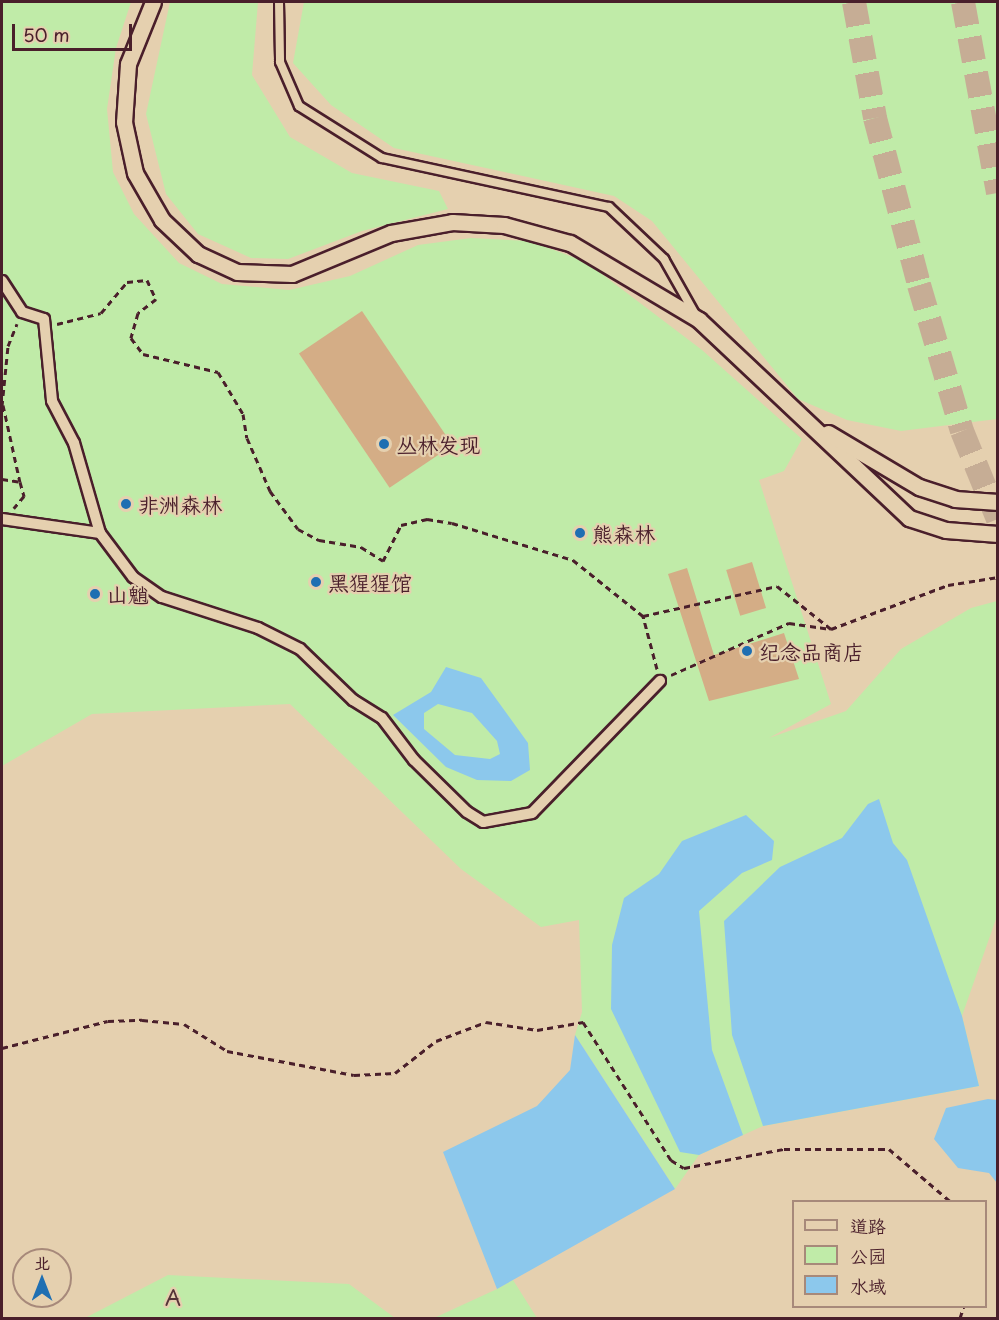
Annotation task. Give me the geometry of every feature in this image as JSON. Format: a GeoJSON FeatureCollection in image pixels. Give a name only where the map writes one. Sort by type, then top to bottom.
{"type":"FeatureCollection","features":[{"type":"Feature","properties":{"kind":"street"},"geometry":{"type":"LineString","coordinates":[[153,2],[128,64],[124,122],[135,173],[162,220],[198,254],[237,272],[292,274],[391,233],[452,222],[504,225],[570,243],[699,320],[909,518],[946,530],[998,534]]}},
{"type":"Feature","properties":{"kind":"street"},"geometry":{"type":"LineString","coordinates":[[2,281],[22,312],[44,319],[52,401],[74,443],[100,533],[133,577],[162,597],[258,628],[300,649],[353,699],[382,718],[414,760],[483,822],[510,820],[547,803],[569,769],[660,681]]}},
{"type":"Feature","properties":{"kind":"street"},"geometry":{"type":"LineString","coordinates":[[810,423],[919,487],[954,499],[998,502]]}},
{"type":"Feature","properties":{"kind":"street"},"geometry":{"type":"LineString","coordinates":[[3,519],[100,533]]}},
{"type":"Feature","properties":{"kind":"lane"},"geometry":{"type":"LineString","coordinates":[[279,2],[280,62],[299,106],[382,158],[609,207],[664,259],[699,320]]}},
{"type":"Feature","properties":{"kind":"path"},"geometry":{"type":"LineString","coordinates":[[44,319],[59,325],[87,320],[101,313],[127,282],[147,280],[156,299],[138,313],[130,338],[143,354],[218,372],[243,414],[247,438],[270,491],[298,529],[319,540],[361,546],[383,561],[402,525],[427,519],[452,523],[573,560],[643,616],[660,681],[789,623],[831,629],[948,585],[998,577]]}},
{"type":"Feature","properties":{"kind":"path"},"geometry":{"type":"LineString","coordinates":[[3,519],[24,496],[2,406],[8,346],[22,312]]}},
{"type":"Feature","properties":{"kind":"path"},"geometry":{"type":"LineString","coordinates":[[2,479],[20,482]]}},
{"type":"Feature","properties":{"kind":"path"},"geometry":{"type":"LineString","coordinates":[[643,616],[777,585],[831,629]]}},
{"type":"Feature","properties":{"kind":"path"},"geometry":{"type":"LineString","coordinates":[[2,1048],[108,1021],[142,1020],[184,1024],[227,1051],[364,1074],[395,1073],[436,1041],[486,1022],[537,1030],[583,1022],[671,1160],[684,1168],[784,1149],[890,1149],[949,1200]]}},
{"type":"Feature","properties":{"kind":"green space"},"geometry":{"type":"Polygon","coordinates":[[[2,2],[131,2],[116,48],[107,109],[113,172],[134,214],[179,263],[222,284],[289,290],[350,276],[418,245],[471,238],[530,241],[586,262],[702,350],[802,439],[784,471],[759,480],[831,704],[769,738],[846,711],[901,649],[971,608],[997,601],[997,916],[962,1016],[979,1086],[763,1126],[699,1155],[675,1189],[575,1035],[582,1012],[579,920],[541,927],[461,869],[290,704],[92,714],[2,766],[2,2]]]}},
{"type":"Feature","properties":{"kind":"green space"},"geometry":{"type":"Polygon","coordinates":[[[170,2],[258,2],[252,75],[290,137],[352,173],[439,191],[448,209],[362,231],[288,259],[251,258],[198,234],[166,194],[146,114],[170,2]]]}},
{"type":"Feature","properties":{"kind":"green space"},"geometry":{"type":"Polygon","coordinates":[[[304,2],[997,2],[997,419],[901,431],[847,420],[798,399],[652,221],[614,196],[394,148],[331,105],[293,63],[304,2]]]}},
{"type":"Feature","properties":{"kind":"green space","name":"A"},"geometry":{"type":"Polygon","coordinates":[[[168,1275],[349,1284],[395,1318],[85,1318],[168,1275]]]}},
{"type":"Feature","properties":{"kind":"green space"},"geometry":{"type":"Polygon","coordinates":[[[513,1280],[537,1318],[434,1318],[497,1289],[513,1280]]]}},
{"type":"Feature","properties":{"kind":"water"},"geometry":{"type":"Polygon","coordinates":[[[446,667],[481,678],[528,743],[530,770],[511,781],[477,780],[446,767],[393,715],[431,692],[446,667]],[[438,704],[424,713],[424,729],[455,755],[490,759],[500,754],[497,741],[472,713],[438,704]]]}},
{"type":"Feature","properties":{"kind":"water"},"geometry":{"type":"Polygon","coordinates":[[[879,799],[893,843],[907,860],[962,1016],[979,1086],[763,1126],[732,1035],[724,921],[780,867],[842,838],[868,804],[879,799]]]}},
{"type":"Feature","properties":{"kind":"water"},"geometry":{"type":"Polygon","coordinates":[[[746,815],[774,841],[772,860],[742,873],[699,911],[712,1050],[743,1135],[699,1155],[680,1152],[611,1009],[612,945],[624,898],[659,874],[682,841],[746,815]]]}},
{"type":"Feature","properties":{"kind":"water"},"geometry":{"type":"Polygon","coordinates":[[[575,1035],[675,1189],[497,1289],[443,1152],[537,1106],[570,1070],[575,1035]]]}},
{"type":"Feature","properties":{"kind":"water"},"geometry":{"type":"Polygon","coordinates":[[[988,1099],[997,1100],[997,1183],[989,1173],[958,1168],[934,1139],[946,1108],[988,1099]]]}},
{"type":"Feature","properties":{"kind":"building"},"geometry":{"type":"Polygon","coordinates":[[[362,311],[453,445],[390,488],[299,353],[362,311]]]}},
{"type":"Feature","properties":{"kind":"building"},"geometry":{"type":"Polygon","coordinates":[[[752,562],[766,608],[740,616],[726,570],[752,562]]]}},
{"type":"Feature","properties":{"kind":"building"},"geometry":{"type":"Polygon","coordinates":[[[687,568],[714,655],[784,633],[799,679],[709,701],[668,574],[687,568]]]}},
{"type":"Feature","properties":{"kind":"tunnel"},"geometry":{"type":"LineString","coordinates":[[854,2],[875,118],[919,285],[962,431],[998,519]]}},
{"type":"Feature","properties":{"kind":"tunnel"},"geometry":{"type":"LineString","coordinates":[[963,2],[998,193]]}},
{"type":"Feature","properties":{"kind":"place","name":"丛林发现"},"geometry":{"type":"Point","coordinates":[384,444]}},
{"type":"Feature","properties":{"kind":"place","name":"非洲森林"},"geometry":{"type":"Point","coordinates":[126,504]}},
{"type":"Feature","properties":{"kind":"place","name":"熊森林"},"geometry":{"type":"Point","coordinates":[580,533]}},
{"type":"Feature","properties":{"kind":"place","name":"黑猩猩馆"},"geometry":{"type":"Point","coordinates":[316,582]}},
{"type":"Feature","properties":{"kind":"place","name":"山魈"},"geometry":{"type":"Point","coordinates":[95,594]}},
{"type":"Feature","properties":{"kind":"place","name":"纪念品商店"},"geometry":{"type":"Point","coordinates":[747,651]}}]}
